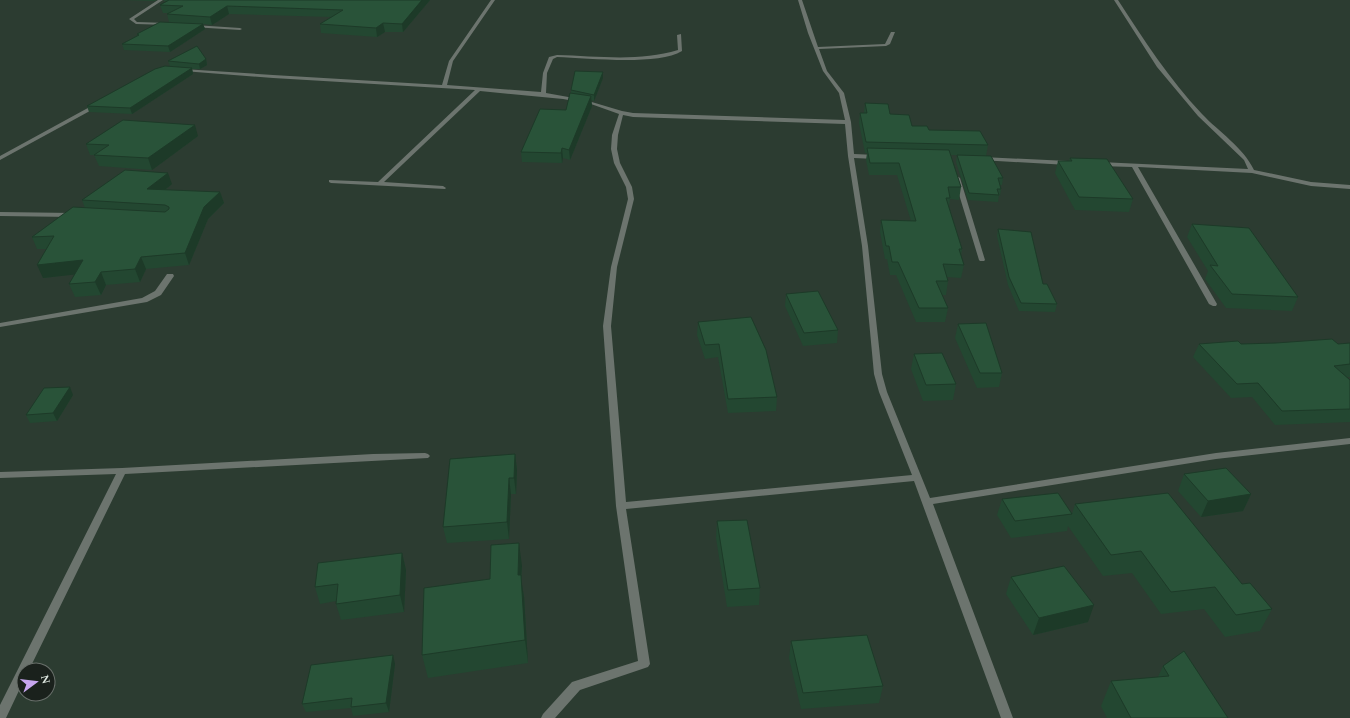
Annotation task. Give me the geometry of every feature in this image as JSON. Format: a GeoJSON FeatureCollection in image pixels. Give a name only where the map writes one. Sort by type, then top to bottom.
{"type":"FeatureCollection","features":[{"type":"Feature","properties":{"kind":"street"},"geometry":{"type":"LineString","coordinates":[[161,0],[131,20],[136,23],[171,25]]}},
{"type":"Feature","properties":{"kind":"street"},"geometry":{"type":"LineString","coordinates":[[444,86],[451,61],[493,0]]}},
{"type":"Feature","properties":{"kind":"street"},"geometry":{"type":"LineString","coordinates":[[800,0],[825,71],[842,93],[848,122],[851,156],[865,246],[878,374],[883,392],[927,502],[1007,718]]}},
{"type":"Feature","properties":{"kind":"street"},"geometry":{"type":"LineString","coordinates":[[1116,0],[1159,66],[1200,115],[1246,158],[1252,171]]}},
{"type":"Feature","properties":{"kind":"street"},"geometry":{"type":"LineString","coordinates":[[185,25],[240,29]]}},
{"type":"Feature","properties":{"kind":"street"},"geometry":{"type":"LineString","coordinates":[[816,48],[886,45],[888,44],[893,33]]}},
{"type":"Feature","properties":{"kind":"street"},"geometry":{"type":"LineString","coordinates":[[544,94],[545,73],[552,58],[557,56],[649,57],[673,54],[680,52],[679,35]]}},
{"type":"Feature","properties":{"kind":"street"},"geometry":{"type":"LineString","coordinates":[[175,70],[271,78],[444,86],[478,90],[544,94],[596,104],[621,114],[848,122]]}},
{"type":"Feature","properties":{"kind":"street"},"geometry":{"type":"LineString","coordinates":[[380,183],[478,90]]}},
{"type":"Feature","properties":{"kind":"street"},"geometry":{"type":"LineString","coordinates":[[0,158],[99,103]]}},
{"type":"Feature","properties":{"kind":"street"},"geometry":{"type":"LineString","coordinates":[[547,718],[576,686],[644,664],[621,506],[607,326],[614,267],[631,199],[631,188],[620,169],[613,139],[621,114]]}},
{"type":"Feature","properties":{"kind":"street"},"geometry":{"type":"LineString","coordinates":[[851,156],[882,157]]}},
{"type":"Feature","properties":{"kind":"street"},"geometry":{"type":"LineString","coordinates":[[974,159],[1073,163]]}},
{"type":"Feature","properties":{"kind":"street"},"geometry":{"type":"LineString","coordinates":[[1096,164],[1252,171],[1311,184],[1350,187]]}},
{"type":"Feature","properties":{"kind":"street"},"geometry":{"type":"LineString","coordinates":[[1134,166],[1213,304]]}},
{"type":"Feature","properties":{"kind":"street"},"geometry":{"type":"LineString","coordinates":[[955,172],[982,260]]}},
{"type":"Feature","properties":{"kind":"street"},"geometry":{"type":"LineString","coordinates":[[331,181],[443,188]]}},
{"type":"Feature","properties":{"kind":"street"},"geometry":{"type":"LineString","coordinates":[[0,214],[77,215]]}},
{"type":"Feature","properties":{"kind":"street"},"geometry":{"type":"LineString","coordinates":[[0,325],[144,300],[158,293],[170,276]]}},
{"type":"Feature","properties":{"kind":"street"},"geometry":{"type":"LineString","coordinates":[[927,502],[1216,456],[1350,441]]}},
{"type":"Feature","properties":{"kind":"street"},"geometry":{"type":"LineString","coordinates":[[0,475],[122,471],[373,457],[425,456]]}},
{"type":"Feature","properties":{"kind":"street"},"geometry":{"type":"LineString","coordinates":[[0,717],[122,471]]}},
{"type":"Feature","properties":{"kind":"street"},"geometry":{"type":"LineString","coordinates":[[621,506],[917,478]]}},
{"type":"Feature","properties":{"kind":"building"},"geometry":{"type":"Polygon","coordinates":[[[169,0],[422,0],[402,24],[383,23],[376,28],[320,24],[343,10],[227,6],[210,17],[167,14],[183,6],[160,5],[169,0]]]}},
{"type":"Feature","properties":{"kind":"building"},"geometry":{"type":"Polygon","coordinates":[[[160,22],[203,24],[168,46],[122,44],[139,35],[137,34],[160,22]]]}},
{"type":"Feature","properties":{"kind":"building"},"geometry":{"type":"Polygon","coordinates":[[[197,46],[206,59],[199,64],[168,61],[197,46]]]}},
{"type":"Feature","properties":{"kind":"building"},"geometry":{"type":"Polygon","coordinates":[[[165,66],[192,68],[130,108],[87,106],[155,69],[165,66]]]}},
{"type":"Feature","properties":{"kind":"building"},"geometry":{"type":"Polygon","coordinates":[[[575,71],[603,72],[594,95],[571,90],[575,71]]]}},
{"type":"Feature","properties":{"kind":"building"},"geometry":{"type":"Polygon","coordinates":[[[570,93],[591,96],[569,150],[562,148],[561,153],[521,152],[540,109],[566,110],[570,93]]]}},
{"type":"Feature","properties":{"kind":"building"},"geometry":{"type":"Polygon","coordinates":[[[865,103],[888,104],[890,114],[909,115],[912,126],[927,126],[929,130],[980,131],[988,145],[866,142],[860,113],[867,113],[865,103]]]}},
{"type":"Feature","properties":{"kind":"building"},"geometry":{"type":"Polygon","coordinates":[[[123,120],[195,125],[148,158],[94,155],[109,145],[86,144],[123,120]]]}},
{"type":"Feature","properties":{"kind":"building"},"geometry":{"type":"Polygon","coordinates":[[[867,148],[949,150],[961,187],[948,187],[950,198],[946,198],[962,249],[959,249],[964,265],[943,264],[948,281],[936,281],[948,308],[919,308],[898,262],[892,262],[889,246],[886,246],[881,220],[916,221],[899,163],[870,163],[867,148]]]}},
{"type":"Feature","properties":{"kind":"building"},"geometry":{"type":"Polygon","coordinates":[[[957,155],[991,156],[1003,178],[998,178],[1001,189],[997,189],[999,195],[969,193],[957,155]]]}},
{"type":"Feature","properties":{"kind":"building"},"geometry":{"type":"Polygon","coordinates":[[[1070,158],[1107,159],[1133,199],[1079,197],[1058,161],[1072,161],[1070,158]]]}},
{"type":"Feature","properties":{"kind":"building"},"geometry":{"type":"Polygon","coordinates":[[[125,170],[168,173],[147,189],[220,192],[204,207],[185,253],[141,257],[135,269],[101,272],[95,282],[69,284],[83,260],[37,265],[54,236],[32,237],[73,207],[165,212],[169,209],[169,207],[165,205],[82,200],[125,170]]]}},
{"type":"Feature","properties":{"kind":"building"},"geometry":{"type":"Polygon","coordinates":[[[1192,224],[1249,228],[1298,297],[1232,294],[1210,265],[1218,266],[1192,224]]]}},
{"type":"Feature","properties":{"kind":"building"},"geometry":{"type":"Polygon","coordinates":[[[998,229],[1031,232],[1043,284],[1047,284],[1057,304],[1021,303],[1009,277],[998,229]]]}},
{"type":"Feature","properties":{"kind":"building"},"geometry":{"type":"Polygon","coordinates":[[[818,291],[838,330],[804,333],[786,294],[818,291]]]}},
{"type":"Feature","properties":{"kind":"building"},"geometry":{"type":"Polygon","coordinates":[[[751,317],[766,350],[777,397],[728,399],[719,344],[705,345],[698,322],[751,317]]]}},
{"type":"Feature","properties":{"kind":"building"},"geometry":{"type":"Polygon","coordinates":[[[986,323],[1002,373],[980,373],[958,324],[986,323]]]}},
{"type":"Feature","properties":{"kind":"building"},"geometry":{"type":"Polygon","coordinates":[[[1332,339],[1338,344],[1350,343],[1350,364],[1334,366],[1350,380],[1350,409],[1282,411],[1258,383],[1237,384],[1199,344],[1238,341],[1241,344],[1276,343],[1332,339]]]}},
{"type":"Feature","properties":{"kind":"building"},"geometry":{"type":"Polygon","coordinates":[[[942,353],[956,384],[926,385],[914,354],[942,353]]]}},
{"type":"Feature","properties":{"kind":"building"},"geometry":{"type":"Polygon","coordinates":[[[70,387],[53,413],[26,415],[44,388],[70,387]]]}},
{"type":"Feature","properties":{"kind":"building"},"geometry":{"type":"Polygon","coordinates":[[[515,454],[514,478],[509,478],[507,522],[443,527],[450,459],[515,454]]]}},
{"type":"Feature","properties":{"kind":"building"},"geometry":{"type":"Polygon","coordinates":[[[1226,468],[1251,494],[1208,501],[1184,474],[1226,468]]]}},
{"type":"Feature","properties":{"kind":"building"},"geometry":{"type":"Polygon","coordinates":[[[1058,493],[1072,514],[1015,521],[1002,499],[1058,493]]]}},
{"type":"Feature","properties":{"kind":"building"},"geometry":{"type":"Polygon","coordinates":[[[1168,493],[1242,584],[1250,583],[1272,609],[1236,615],[1215,587],[1171,592],[1141,551],[1111,555],[1075,504],[1168,493]]]}},
{"type":"Feature","properties":{"kind":"building"},"geometry":{"type":"Polygon","coordinates":[[[747,520],[760,588],[728,590],[717,521],[747,520]]]}},
{"type":"Feature","properties":{"kind":"building"},"geometry":{"type":"Polygon","coordinates":[[[519,543],[518,575],[521,575],[525,640],[422,655],[424,588],[490,579],[491,545],[519,543]]]}},
{"type":"Feature","properties":{"kind":"building"},"geometry":{"type":"Polygon","coordinates":[[[402,553],[400,595],[336,604],[338,584],[315,587],[318,563],[402,553]]]}},
{"type":"Feature","properties":{"kind":"building"},"geometry":{"type":"Polygon","coordinates":[[[1064,566],[1094,605],[1039,618],[1011,577],[1064,566]]]}},
{"type":"Feature","properties":{"kind":"building"},"geometry":{"type":"Polygon","coordinates":[[[867,635],[883,686],[803,693],[791,641],[867,635]]]}},
{"type":"Feature","properties":{"kind":"building"},"geometry":{"type":"Polygon","coordinates":[[[1184,651],[1228,718],[1131,718],[1111,681],[1169,676],[1163,666],[1184,651]]]}},
{"type":"Feature","properties":{"kind":"building"},"geometry":{"type":"Polygon","coordinates":[[[393,655],[386,703],[351,707],[352,698],[302,704],[311,665],[393,655]]]}}]}
